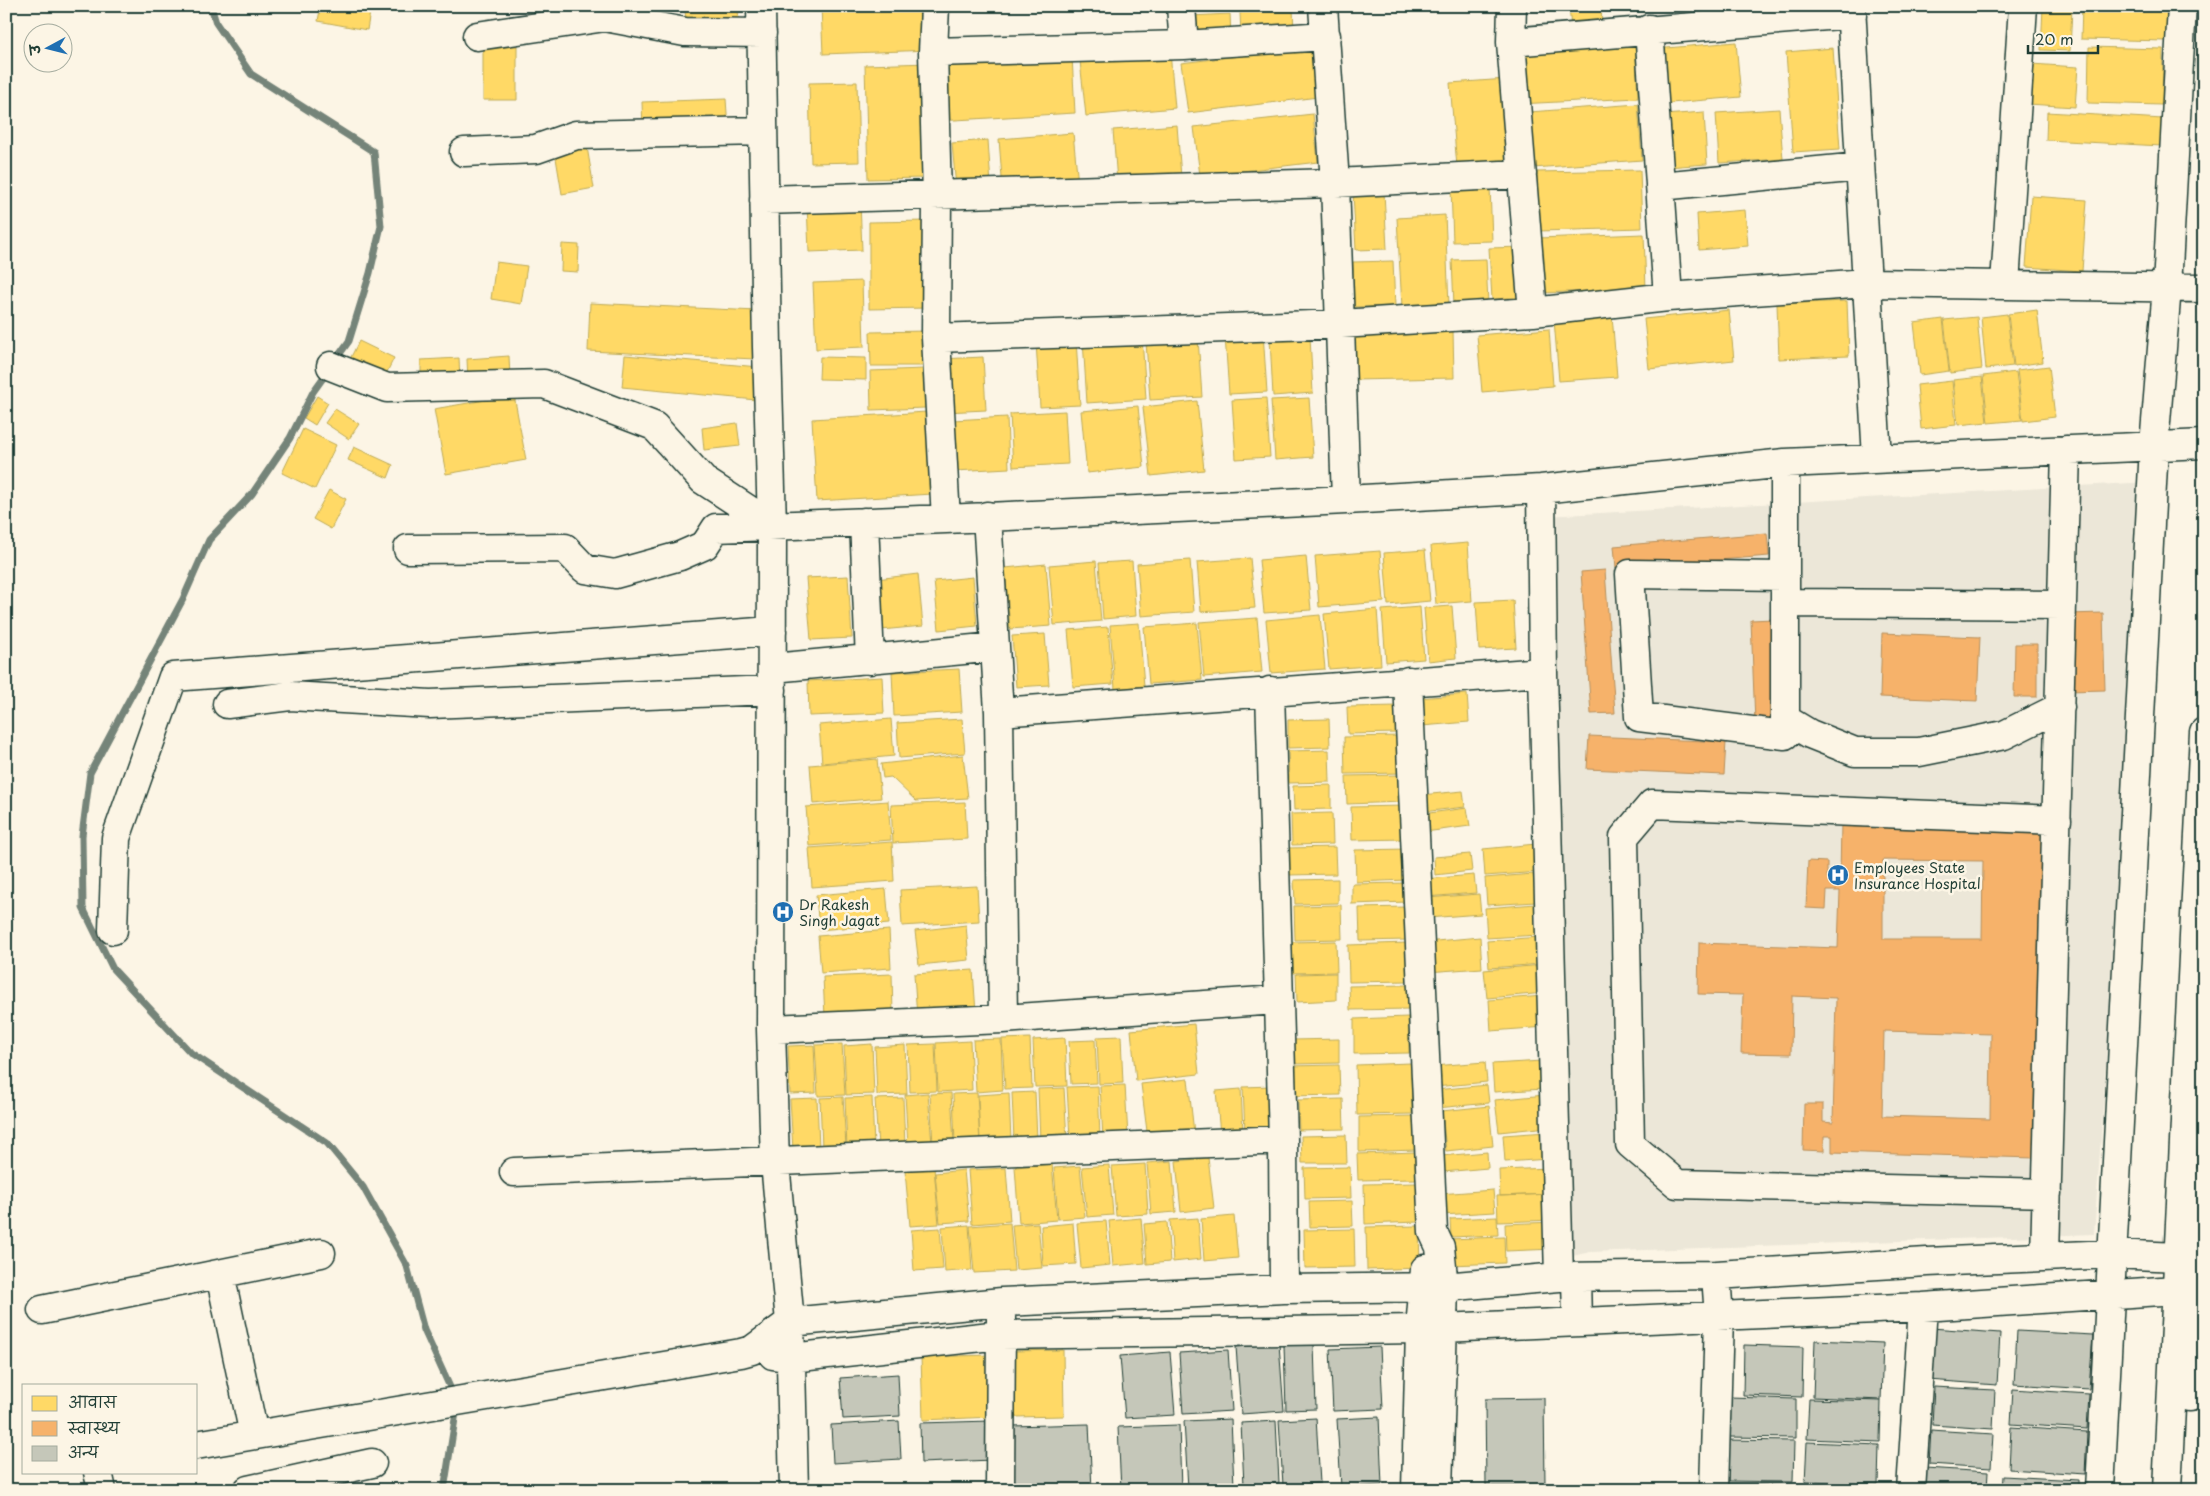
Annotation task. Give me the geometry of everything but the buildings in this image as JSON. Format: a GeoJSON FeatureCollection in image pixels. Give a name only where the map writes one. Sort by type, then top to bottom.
{"type":"FeatureCollection","features":[{"type":"Feature","properties":{"kind":"street"},"geometry":{"type":"LineString","coordinates":[[761,6],[772,525],[771,1029],[775,1163],[790,1322],[794,1490]]}},
{"type":"Feature","properties":{"kind":"street"},"geometry":{"type":"LineString","coordinates":[[935,6],[933,52],[938,196],[936,338],[946,519]]}},
{"type":"Feature","properties":{"kind":"street"},"geometry":{"type":"LineString","coordinates":[[1181,6],[1184,45]]}},
{"type":"Feature","properties":{"kind":"street"},"geometry":{"type":"LineString","coordinates":[[1323,6],[1335,183],[1346,500]]}},
{"type":"Feature","properties":{"kind":"street"},"geometry":{"type":"LineString","coordinates":[[1512,6],[1511,42],[1532,312]]}},
{"type":"Feature","properties":{"kind":"street"},"geometry":{"type":"LineString","coordinates":[[2005,284],[2023,6]]}},
{"type":"Feature","properties":{"kind":"street"},"geometry":{"type":"LineString","coordinates":[[2100,1490],[2154,446],[2167,287],[2182,6]]}},
{"type":"Feature","properties":{"kind":"street"},"geometry":{"type":"LineString","coordinates":[[1511,42],[1851,10],[1877,458]]}},
{"type":"Feature","properties":{"kind":"street"},"geometry":{"type":"LineString","coordinates":[[477,36],[605,17],[685,32],[762,33]]}},
{"type":"Feature","properties":{"kind":"street"},"geometry":{"type":"LineString","coordinates":[[1649,29],[1668,297]]}},
{"type":"Feature","properties":{"kind":"street"},"geometry":{"type":"LineString","coordinates":[[933,52],[1184,45],[1326,36]]}},
{"type":"Feature","properties":{"kind":"street"},"geometry":{"type":"LineString","coordinates":[[464,152],[536,149],[576,135],[763,131]]}},
{"type":"Feature","properties":{"kind":"street"},"geometry":{"type":"LineString","coordinates":[[1660,186],[1860,167]]}},
{"type":"Feature","properties":{"kind":"street"},"geometry":{"type":"LineString","coordinates":[[764,200],[1335,183],[1522,174]]}},
{"type":"Feature","properties":{"kind":"street"},"geometry":{"type":"LineString","coordinates":[[936,338],[1341,324],[1532,312],[1668,297],[1867,282],[2204,288]]}},
{"type":"Feature","properties":{"kind":"street"},"geometry":{"type":"LineString","coordinates":[[331,366],[387,388],[544,384],[654,426],[703,480],[772,525]]}},
{"type":"Feature","properties":{"kind":"street"},"geometry":{"type":"LineString","coordinates":[[408,549],[565,548],[585,570],[615,574],[671,558],[705,545],[716,528],[946,519],[1541,489],[1785,463],[2204,444]]}},
{"type":"Feature","properties":{"kind":"street"},"geometry":{"type":"LineString","coordinates":[[2046,1256],[2066,450]]}},
{"type":"Feature","properties":{"kind":"street"},"geometry":{"type":"LineString","coordinates":[[1785,463],[1785,576],[1785,735],[1639,717],[1630,574],[1785,576]]}},
{"type":"Feature","properties":{"kind":"street"},"geometry":{"type":"LineString","coordinates":[[1541,489],[1543,672],[1568,1277],[1578,1322]]}},
{"type":"Feature","properties":{"kind":"street"},"geometry":{"type":"LineString","coordinates":[[988,516],[999,712],[1003,1019]]}},
{"type":"Feature","properties":{"kind":"street"},"geometry":{"type":"LineString","coordinates":[[864,522],[870,660]]}},
{"type":"Feature","properties":{"kind":"street"},"geometry":{"type":"LineString","coordinates":[[1785,602],[2062,605]]}},
{"type":"Feature","properties":{"kind":"street"},"geometry":{"type":"LineString","coordinates":[[113,930],[116,838],[173,677],[772,631]]}},
{"type":"Feature","properties":{"kind":"street"},"geometry":{"type":"LineString","coordinates":[[227,704],[290,696],[430,704],[772,679],[870,660],[995,647]]}},
{"type":"Feature","properties":{"kind":"street"},"geometry":{"type":"LineString","coordinates":[[999,712],[1543,672]]}},
{"type":"Feature","properties":{"kind":"street"},"geometry":{"type":"LineString","coordinates":[[1408,681],[1433,1232],[1428,1246],[1433,1287],[1431,1328],[1416,1490]]}},
{"type":"Feature","properties":{"kind":"street"},"geometry":{"type":"LineString","coordinates":[[1270,691],[1277,1000],[1283,1140],[1284,1289]]}},
{"type":"Feature","properties":{"kind":"street"},"geometry":{"type":"LineString","coordinates":[[1785,719],[1810,734],[1855,752],[1919,752],[2004,735],[2060,708]]}},
{"type":"Feature","properties":{"kind":"street"},"geometry":{"type":"LineString","coordinates":[[2184,1490],[2204,732]]}},
{"type":"Feature","properties":{"kind":"street"},"geometry":{"type":"LineString","coordinates":[[2047,1193],[1677,1184],[1630,1144],[1624,837],[1652,804],[2057,820]]}},
{"type":"Feature","properties":{"kind":"street"},"geometry":{"type":"LineString","coordinates":[[771,1029],[1003,1019],[1277,1000]]}},
{"type":"Feature","properties":{"kind":"street"},"geometry":{"type":"LineString","coordinates":[[514,1172],[775,1163],[1283,1140]]}},
{"type":"Feature","properties":{"kind":"street"},"geometry":{"type":"LineString","coordinates":[[2167,1490],[2176,1290],[2189,1258],[2204,1181]]}},
{"type":"Feature","properties":{"kind":"street"},"geometry":{"type":"LineString","coordinates":[[42,1310],[321,1253]]}},
{"type":"Feature","properties":{"kind":"street"},"geometry":{"type":"LineString","coordinates":[[752,1350],[790,1322],[1002,1302],[1284,1289],[1433,1287],[1568,1277],[1716,1275],[2046,1256],[2112,1254],[2189,1258]]}},
{"type":"Feature","properties":{"kind":"street"},"geometry":{"type":"LineString","coordinates":[[220,1274],[254,1434]]}},
{"type":"Feature","properties":{"kind":"street"},"geometry":{"type":"LineString","coordinates":[[1714,1490],[1719,1317],[1716,1275]]}},
{"type":"Feature","properties":{"kind":"street"},"geometry":{"type":"LineString","coordinates":[[198,1445],[752,1350],[791,1358],[1000,1335],[1431,1328],[1719,1317],[1923,1307],[2176,1290]]}},
{"type":"Feature","properties":{"kind":"street"},"geometry":{"type":"LineString","coordinates":[[1000,1490],[1000,1335],[1002,1302]]}},
{"type":"Feature","properties":{"kind":"street"},"geometry":{"type":"LineString","coordinates":[[1911,1490],[1923,1307]]}},
{"type":"Feature","properties":{"kind":"street"},"geometry":{"type":"LineString","coordinates":[[1431,1328],[1438,1490]]}},
{"type":"Feature","properties":{"kind":"street"},"geometry":{"type":"LineString","coordinates":[[248,1490],[372,1463]]}},
{"type":"Feature","properties":{"kind":"street"},"geometry":{"type":"LineString","coordinates":[[98,1474],[102,1490]]}},
{"type":"Feature","properties":{"kind":"shaded area","name":"Employees State Insurance Hospital"},"geometry":{"type":"Polygon","coordinates":[[[2149,482],[2094,1234],[1590,1252],[1564,1258],[1547,516],[2149,482]]]}},
{"type":"Feature","properties":{"kind":"waterway"},"geometry":{"type":"LineString","coordinates":[[211,6],[216,23],[251,74],[374,152],[381,226],[370,273],[349,341],[334,362]]}},
{"type":"Feature","properties":{"kind":"waterway"},"geometry":{"type":"LineString","coordinates":[[328,371],[313,392],[290,438],[252,494],[209,540],[183,599],[90,773],[82,836],[83,908],[113,969],[191,1053],[327,1143],[363,1187],[407,1266],[424,1330],[454,1396]]}},
{"type":"Feature","properties":{"kind":"waterway"},"geometry":{"type":"LineString","coordinates":[[444,1490],[457,1406]]}},
{"type":"Feature","properties":{"kind":"place","name":"Employees State Insurance Hospital"},"geometry":{"type":"Point","coordinates":[1838,875]}},
{"type":"Feature","properties":{"kind":"place","name":"Dr Rakesh Singh Jagat"},"geometry":{"type":"Point","coordinates":[783,912]}}]}
